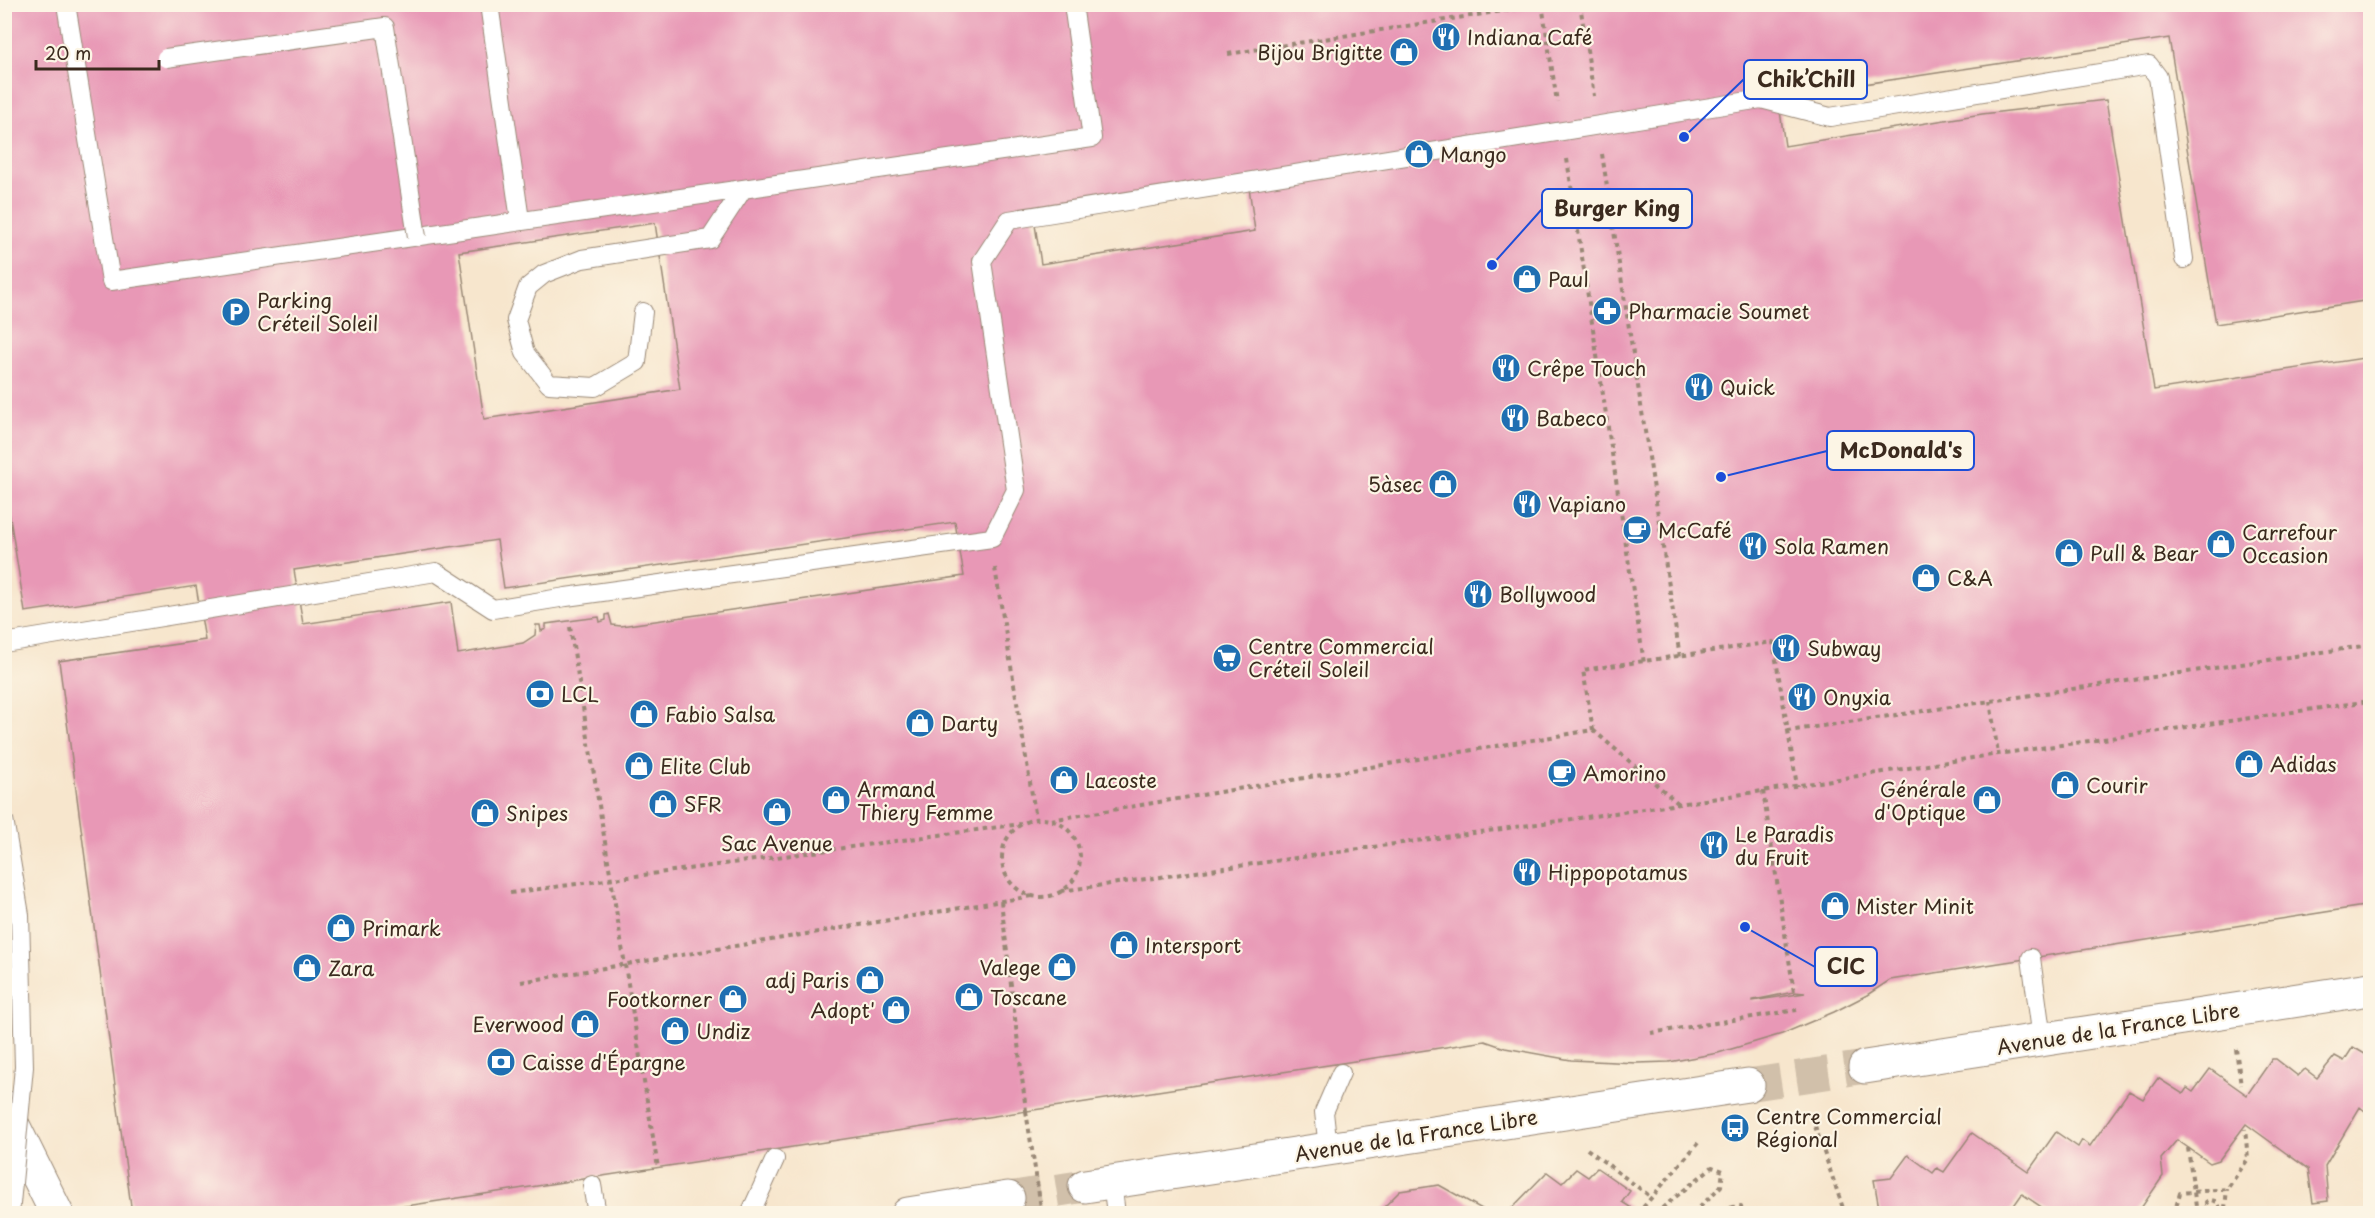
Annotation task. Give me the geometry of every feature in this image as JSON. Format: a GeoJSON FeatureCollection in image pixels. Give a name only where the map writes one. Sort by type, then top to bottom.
{"type":"FeatureCollection","features":[{"type":"Feature","properties":{"kind":"street","name":"Avenue de la France Libre"},"geometry":{"type":"LineString","coordinates":[[1865,1066],[2370,989]]}},
{"type":"Feature","properties":{"kind":"street","name":"Avenue de la France Libre"},"geometry":{"type":"LineString","coordinates":[[1104,1194],[1328,1149],[1748,1085]]}},
{"type":"Feature","properties":{"kind":"street"},"geometry":{"type":"LineString","coordinates":[[4,1107],[57,1214]]}},
{"type":"Feature","properties":{"kind":"street"},"geometry":{"type":"LineString","coordinates":[[908,1214],[1008,1198]]}},
{"type":"Feature","properties":{"kind":"lane"},"geometry":{"type":"LineString","coordinates":[[66,4],[111,281],[1092,138],[1073,4]]}},
{"type":"Feature","properties":{"kind":"lane"},"geometry":{"type":"LineString","coordinates":[[489,4],[520,220]]}},
{"type":"Feature","properties":{"kind":"lane"},"geometry":{"type":"LineString","coordinates":[[166,58],[385,27],[417,237]]}},
{"type":"Feature","properties":{"kind":"lane"},"geometry":{"type":"LineString","coordinates":[[4,643],[436,572],[493,609],[992,538],[1016,490],[982,261],[1009,220],[1761,99],[1830,117],[2149,64],[2158,77],[2184,259]]}},
{"type":"Feature","properties":{"kind":"lane"},"geometry":{"type":"LineString","coordinates":[[643,312],[637,362],[595,387],[549,384],[525,353],[516,321],[528,287],[544,274],[582,259],[710,239],[743,189]]}},
{"type":"Feature","properties":{"kind":"lane"},"geometry":{"type":"LineString","coordinates":[[4,819],[20,915],[24,1067],[10,1214]]}},
{"type":"Feature","properties":{"kind":"lane"},"geometry":{"type":"LineString","coordinates":[[2031,958],[2042,1039]]}},
{"type":"Feature","properties":{"kind":"lane"},"geometry":{"type":"LineString","coordinates":[[1328,1149],[1324,1112],[1341,1073]]}},
{"type":"Feature","properties":{"kind":"lane"},"geometry":{"type":"LineString","coordinates":[[750,1214],[775,1159]]}},
{"type":"Feature","properties":{"kind":"lane"},"geometry":{"type":"LineString","coordinates":[[592,1185],[597,1214]]}},
{"type":"Feature","properties":{"kind":"path"},"geometry":{"type":"LineString","coordinates":[[1580,4],[1680,657]]}},
{"type":"Feature","properties":{"kind":"path"},"geometry":{"type":"LineString","coordinates":[[1228,54],[1544,5],[1644,663]]}},
{"type":"Feature","properties":{"kind":"path"},"geometry":{"type":"LineString","coordinates":[[995,570],[1036,819]]}},
{"type":"Feature","properties":{"kind":"path"},"geometry":{"type":"LineString","coordinates":[[566,597],[658,1168]]}},
{"type":"Feature","properties":{"kind":"path"},"geometry":{"type":"LineString","coordinates":[[1679,804],[1593,730],[1583,670],[1644,663],[1773,642],[1797,786]]}},
{"type":"Feature","properties":{"kind":"path"},"geometry":{"type":"LineString","coordinates":[[1788,731],[2370,645]]}},
{"type":"Feature","properties":{"kind":"path"},"geometry":{"type":"LineString","coordinates":[[1990,701],[1998,754]]}},
{"type":"Feature","properties":{"kind":"path"},"geometry":{"type":"LineString","coordinates":[[521,982],[1000,901],[1032,896],[1042,897],[1061,891],[1679,804],[1998,754],[2370,701]]}},
{"type":"Feature","properties":{"kind":"path"},"geometry":{"type":"LineString","coordinates":[[510,893],[1021,824],[1036,819],[1051,820],[1593,730]]}},
{"type":"Feature","properties":{"kind":"path"},"geometry":{"type":"LineString","coordinates":[[1763,791],[1794,992]]}},
{"type":"Feature","properties":{"kind":"path"},"geometry":{"type":"LineString","coordinates":[[1051,820],[1063,825],[1073,834],[1079,846],[1078,872],[1071,883],[1061,891]]}},
{"type":"Feature","properties":{"kind":"path"},"geometry":{"type":"LineString","coordinates":[[1021,824],[1011,832],[1002,856],[1004,869],[1010,881],[1020,890],[1032,896]]}},
{"type":"Feature","properties":{"kind":"path"},"geometry":{"type":"LineString","coordinates":[[1000,901],[1026,1111],[1042,1214]]}},
{"type":"Feature","properties":{"kind":"path"},"geometry":{"type":"LineString","coordinates":[[1650,1033],[1797,1010]]}},
{"type":"Feature","properties":{"kind":"path"},"geometry":{"type":"LineString","coordinates":[[2236,1049],[2241,1085]]}},
{"type":"Feature","properties":{"kind":"path"},"geometry":{"type":"LineString","coordinates":[[1815,1126],[1845,1214]]}},
{"type":"Feature","properties":{"kind":"path"},"geometry":{"type":"LineString","coordinates":[[2208,1214],[2206,1203],[2211,1200],[2218,1202],[2220,1209],[2225,1208],[2227,1189],[2248,1159],[2245,1129]]}},
{"type":"Feature","properties":{"kind":"path"},"geometry":{"type":"LineString","coordinates":[[1643,1214],[1640,1211],[1698,1143]]}},
{"type":"Feature","properties":{"kind":"path"},"geometry":{"type":"LineString","coordinates":[[2365,1145],[2370,1198]]}},
{"type":"Feature","properties":{"kind":"path"},"geometry":{"type":"LineString","coordinates":[[1584,1147],[1651,1197]]}},
{"type":"Feature","properties":{"kind":"path"},"geometry":{"type":"LineString","coordinates":[[2188,1148],[2197,1214]]}},
{"type":"Feature","properties":{"kind":"path"},"geometry":{"type":"LineString","coordinates":[[1655,1214],[1712,1167],[1723,1171],[1721,1186],[1693,1214]]}},
{"type":"Feature","properties":{"kind":"path"},"geometry":{"type":"LineString","coordinates":[[2174,1214],[2180,1193],[2227,1189]]}},
{"type":"Feature","properties":{"kind":"path"},"geometry":{"type":"LineString","coordinates":[[1724,1214],[1732,1207],[1741,1206],[1742,1214]]}},
{"type":"Feature","properties":{"kind":"building","name":"Centre Commercial Créteil Soleil"},"geometry":{"type":"Polygon","coordinates":[[[4,4],[2370,4],[2370,300],[2216,324],[2169,38],[1778,97],[1785,146],[1982,114],[2106,100],[2154,390],[2370,357],[2370,905],[1890,980],[1834,1012],[1782,1034],[1718,1053],[1669,1062],[1571,1060],[1505,1048],[1485,1041],[354,1214],[132,1214],[59,661],[205,640],[196,586],[25,612],[4,480],[4,4]],[[1248,180],[1034,218],[1041,264],[1255,231],[1248,180]],[[655,223],[459,252],[484,419],[680,389],[655,223]],[[955,522],[504,588],[497,540],[294,570],[303,624],[451,602],[458,654],[523,643],[535,635],[536,625],[540,625],[541,631],[546,629],[546,624],[599,617],[600,622],[606,620],[606,615],[609,614],[612,625],[621,626],[964,576],[955,522]],[[1794,992],[1753,1001],[1805,993],[1794,992]]]}},
{"type":"Feature","properties":{"kind":"building"},"geometry":{"type":"Polygon","coordinates":[[[2353,1047],[2370,1057],[2370,1115],[2360,1107],[2325,1166],[2328,1201],[2313,1203],[2308,1169],[2246,1124],[2219,1160],[2210,1163],[2177,1140],[2161,1159],[2163,1176],[2139,1211],[2143,1214],[2052,1214],[2022,1194],[2008,1214],[1880,1214],[1874,1180],[1891,1178],[1908,1155],[1933,1173],[1937,1168],[1944,1172],[1972,1133],[2028,1172],[2056,1132],[2078,1147],[2082,1140],[2090,1146],[2129,1091],[2143,1099],[2158,1078],[2183,1094],[2187,1088],[2193,1092],[2210,1069],[2247,1095],[2272,1059],[2276,1059],[2298,1076],[2305,1069],[2317,1078],[2335,1056],[2344,1061],[2353,1047]]]}},
{"type":"Feature","properties":{"kind":"building"},"geometry":{"type":"Polygon","coordinates":[[[1597,1168],[1630,1191],[1622,1202],[1630,1207],[1625,1214],[1506,1214],[1547,1172],[1562,1183],[1576,1169],[1588,1177],[1597,1168]]]}},
{"type":"Feature","properties":{"kind":"building"},"geometry":{"type":"Polygon","coordinates":[[[1439,1185],[1491,1214],[1377,1214],[1400,1191],[1439,1185]]]}},
{"type":"Feature","properties":{"kind":"tunnel"},"geometry":{"type":"LineString","coordinates":[[1748,1085],[1865,1067]]}},
{"type":"Feature","properties":{"kind":"tunnel"},"geometry":{"type":"LineString","coordinates":[[1008,1198],[1085,1186]]}},
{"type":"Feature","properties":{"kind":"place","name":"Indiana Café"},"geometry":{"type":"Point","coordinates":[1446,37]}},
{"type":"Feature","properties":{"kind":"place","name":"Bijou Brigitte"},"geometry":{"type":"Point","coordinates":[1404,52]}},
{"type":"Feature","properties":{"kind":"place","name":"Chik’Chill"},"geometry":{"type":"Point","coordinates":[1684,137]}},
{"type":"Feature","properties":{"kind":"place","name":"Mango"},"geometry":{"type":"Point","coordinates":[1419,154]}},
{"type":"Feature","properties":{"kind":"place","name":"Burger King"},"geometry":{"type":"Point","coordinates":[1492,265]}},
{"type":"Feature","properties":{"kind":"place","name":"Paul"},"geometry":{"type":"Point","coordinates":[1527,279]}},
{"type":"Feature","properties":{"kind":"place","name":"Pharmacie Soumet"},"geometry":{"type":"Point","coordinates":[1607,311]}},
{"type":"Feature","properties":{"kind":"place","name":"Parking Créteil Soleil"},"geometry":{"type":"Point","coordinates":[236,312]}},
{"type":"Feature","properties":{"kind":"place","name":"Crêpe Touch"},"geometry":{"type":"Point","coordinates":[1506,368]}},
{"type":"Feature","properties":{"kind":"place","name":"Quick"},"geometry":{"type":"Point","coordinates":[1699,387]}},
{"type":"Feature","properties":{"kind":"place","name":"Babeco"},"geometry":{"type":"Point","coordinates":[1515,418]}},
{"type":"Feature","properties":{"kind":"place","name":"McDonald's"},"geometry":{"type":"Point","coordinates":[1721,477]}},
{"type":"Feature","properties":{"kind":"place","name":"5àsec"},"geometry":{"type":"Point","coordinates":[1443,484]}},
{"type":"Feature","properties":{"kind":"place","name":"Vapiano"},"geometry":{"type":"Point","coordinates":[1527,504]}},
{"type":"Feature","properties":{"kind":"place","name":"McCafé"},"geometry":{"type":"Point","coordinates":[1637,530]}},
{"type":"Feature","properties":{"kind":"place","name":"Carrefour Occasion"},"geometry":{"type":"Point","coordinates":[2221,544]}},
{"type":"Feature","properties":{"kind":"place","name":"Sola Ramen"},"geometry":{"type":"Point","coordinates":[1753,546]}},
{"type":"Feature","properties":{"kind":"place","name":"Pull & Bear"},"geometry":{"type":"Point","coordinates":[2069,553]}},
{"type":"Feature","properties":{"kind":"place","name":"C&A"},"geometry":{"type":"Point","coordinates":[1926,578]}},
{"type":"Feature","properties":{"kind":"place","name":"Bollywood"},"geometry":{"type":"Point","coordinates":[1478,594]}},
{"type":"Feature","properties":{"kind":"place","name":"Subway"},"geometry":{"type":"Point","coordinates":[1786,648]}},
{"type":"Feature","properties":{"kind":"place","name":"Centre Commercial Créteil Soleil"},"geometry":{"type":"Point","coordinates":[1227,658]}},
{"type":"Feature","properties":{"kind":"place","name":"LCL"},"geometry":{"type":"Point","coordinates":[540,694]}},
{"type":"Feature","properties":{"kind":"place","name":"Onyxia"},"geometry":{"type":"Point","coordinates":[1802,697]}},
{"type":"Feature","properties":{"kind":"place","name":"Fabio Salsa"},"geometry":{"type":"Point","coordinates":[644,714]}},
{"type":"Feature","properties":{"kind":"place","name":"Darty"},"geometry":{"type":"Point","coordinates":[920,723]}},
{"type":"Feature","properties":{"kind":"place","name":"Adidas"},"geometry":{"type":"Point","coordinates":[2249,764]}},
{"type":"Feature","properties":{"kind":"place","name":"Elite Club"},"geometry":{"type":"Point","coordinates":[639,766]}},
{"type":"Feature","properties":{"kind":"place","name":"Amorino"},"geometry":{"type":"Point","coordinates":[1562,773]}},
{"type":"Feature","properties":{"kind":"place","name":"Lacoste"},"geometry":{"type":"Point","coordinates":[1064,780]}},
{"type":"Feature","properties":{"kind":"place","name":"Courir"},"geometry":{"type":"Point","coordinates":[2065,785]}},
{"type":"Feature","properties":{"kind":"place","name":"Armand Thiery Femme"},"geometry":{"type":"Point","coordinates":[836,800]}},
{"type":"Feature","properties":{"kind":"place","name":"Générale d'Optique"},"geometry":{"type":"Point","coordinates":[1987,800]}},
{"type":"Feature","properties":{"kind":"place","name":"SFR"},"geometry":{"type":"Point","coordinates":[663,804]}},
{"type":"Feature","properties":{"kind":"place","name":"Sac Avenue"},"geometry":{"type":"Point","coordinates":[777,812]}},
{"type":"Feature","properties":{"kind":"place","name":"Snipes"},"geometry":{"type":"Point","coordinates":[485,813]}},
{"type":"Feature","properties":{"kind":"place","name":"Le Paradis du Fruit"},"geometry":{"type":"Point","coordinates":[1714,845]}},
{"type":"Feature","properties":{"kind":"place","name":"Hippopotamus"},"geometry":{"type":"Point","coordinates":[1527,872]}},
{"type":"Feature","properties":{"kind":"place","name":"Mister Minit"},"geometry":{"type":"Point","coordinates":[1835,906]}},
{"type":"Feature","properties":{"kind":"place","name":"CIC"},"geometry":{"type":"Point","coordinates":[1745,927]}},
{"type":"Feature","properties":{"kind":"place","name":"Primark"},"geometry":{"type":"Point","coordinates":[341,928]}},
{"type":"Feature","properties":{"kind":"place","name":"Intersport"},"geometry":{"type":"Point","coordinates":[1124,945]}},
{"type":"Feature","properties":{"kind":"place","name":"Valege"},"geometry":{"type":"Point","coordinates":[1062,967]}},
{"type":"Feature","properties":{"kind":"place","name":"Zara"},"geometry":{"type":"Point","coordinates":[307,968]}},
{"type":"Feature","properties":{"kind":"place","name":"adj Paris"},"geometry":{"type":"Point","coordinates":[870,980]}},
{"type":"Feature","properties":{"kind":"place","name":"Toscane"},"geometry":{"type":"Point","coordinates":[969,997]}},
{"type":"Feature","properties":{"kind":"place","name":"Footkorner"},"geometry":{"type":"Point","coordinates":[733,999]}},
{"type":"Feature","properties":{"kind":"place","name":"Adopt'"},"geometry":{"type":"Point","coordinates":[896,1010]}},
{"type":"Feature","properties":{"kind":"place","name":"Everwood"},"geometry":{"type":"Point","coordinates":[585,1024]}},
{"type":"Feature","properties":{"kind":"place","name":"Undiz"},"geometry":{"type":"Point","coordinates":[675,1031]}},
{"type":"Feature","properties":{"kind":"place","name":"Caisse d'Épargne"},"geometry":{"type":"Point","coordinates":[501,1062]}},
{"type":"Feature","properties":{"kind":"place","name":"Centre Commercial Régional"},"geometry":{"type":"Point","coordinates":[1735,1128]}}]}
